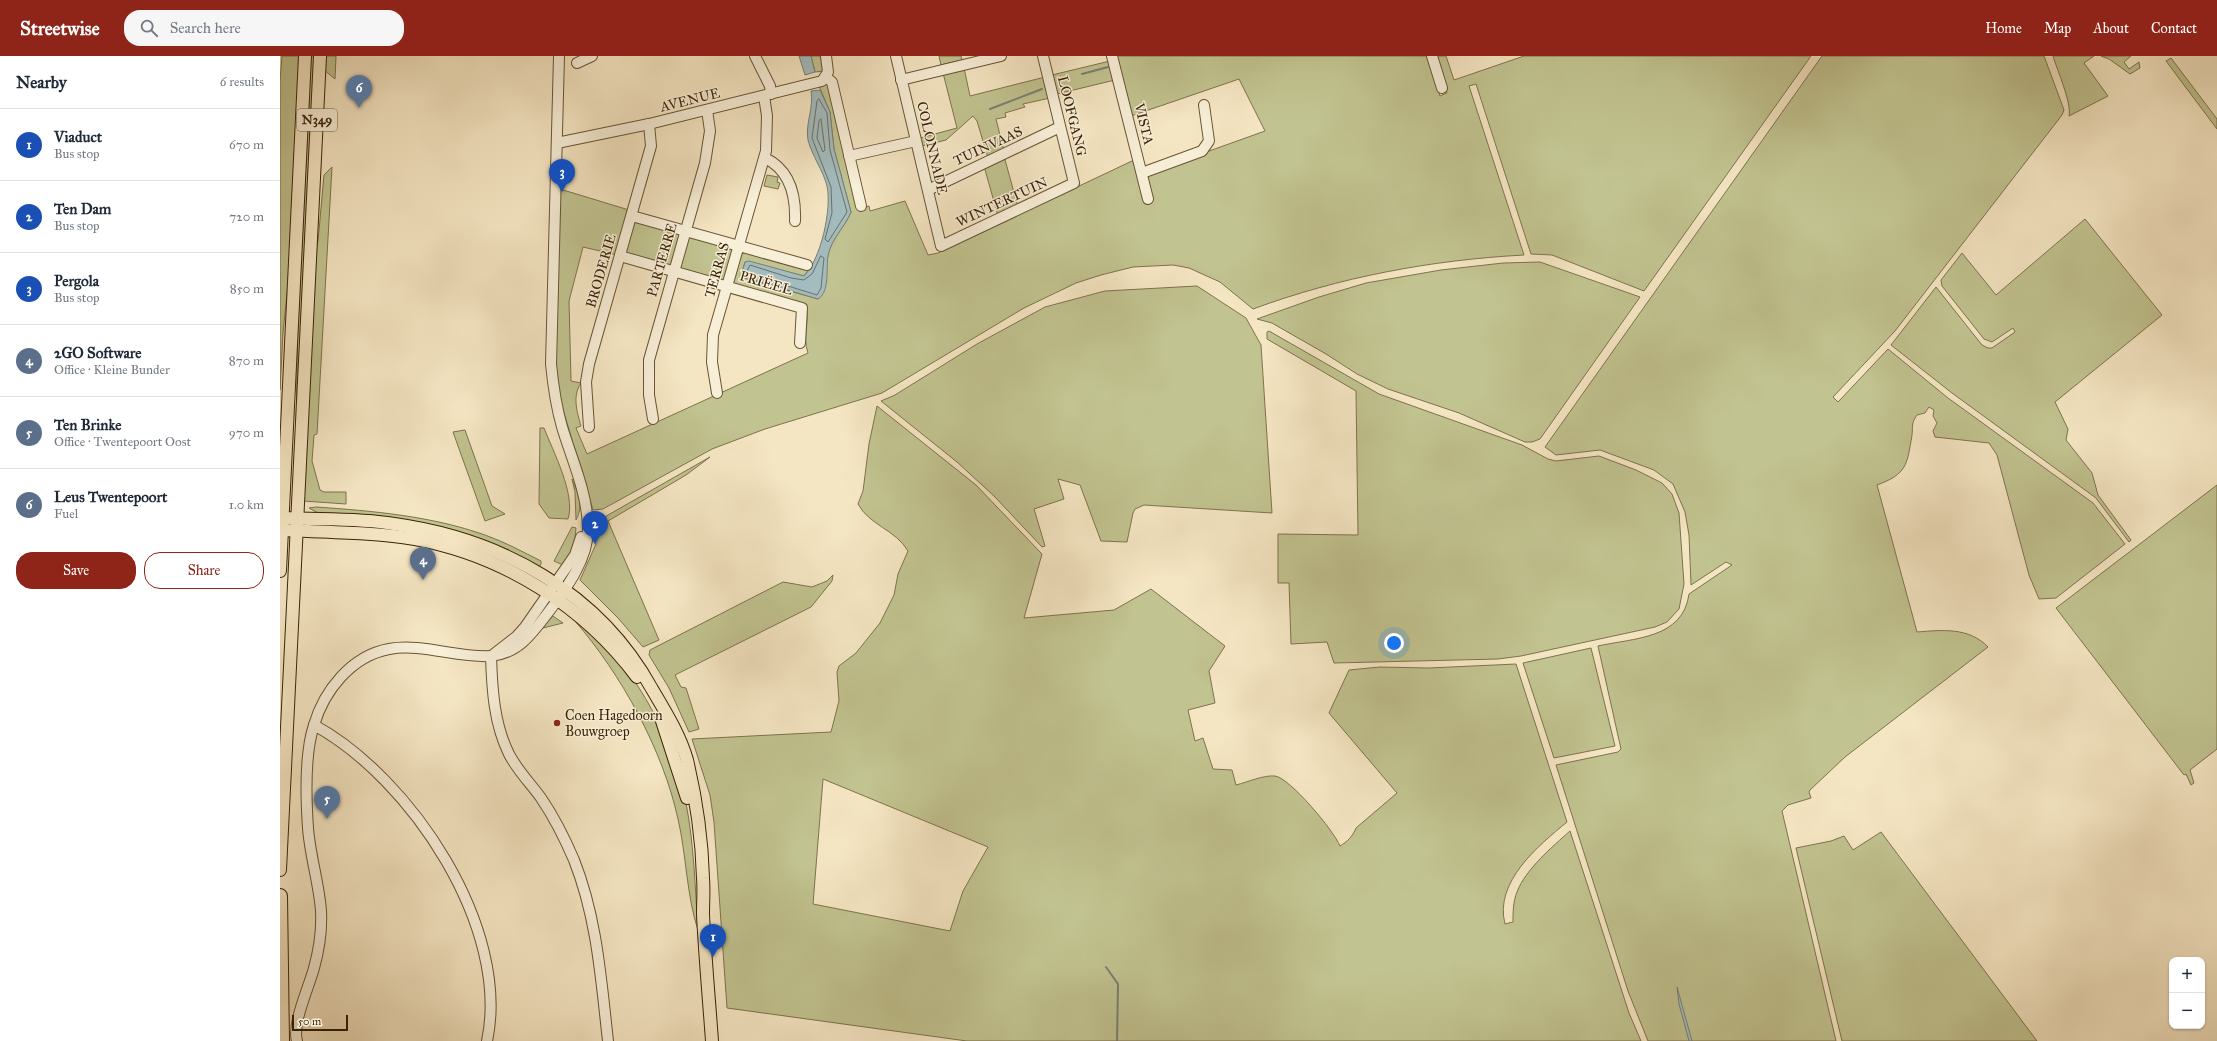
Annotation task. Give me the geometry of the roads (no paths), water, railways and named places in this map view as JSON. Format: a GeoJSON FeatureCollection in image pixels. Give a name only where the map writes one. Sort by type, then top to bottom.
{"type":"FeatureCollection","features":[{"type":"Feature","properties":{"kind":"highway"},"geometry":{"type":"LineString","coordinates":[[280,896],[282,1041]]}},
{"type":"Feature","properties":{"kind":"main road","name":"N349"},"geometry":{"type":"LineString","coordinates":[[280,571],[281,524],[305,56]]}},
{"type":"Feature","properties":{"kind":"main road","name":"N349"},"geometry":{"type":"LineString","coordinates":[[280,870],[320,56]]}},
{"type":"Feature","properties":{"kind":"main road"},"geometry":{"type":"LineString","coordinates":[[297,525],[377,522],[447,534],[486,548],[560,586],[599,617],[632,656],[646,678],[683,747],[689,771],[700,833],[704,880],[703,912]]}},
{"type":"Feature","properties":{"kind":"main road"},"geometry":{"type":"LineString","coordinates":[[281,524],[402,537],[450,547],[506,569],[553,597],[588,623],[625,661],[651,698],[660,717],[685,790],[703,912],[712,1041]]}},
{"type":"Feature","properties":{"kind":"street"},"geometry":{"type":"LineString","coordinates":[[297,1041],[296,1036],[300,1013],[314,968],[320,934],[321,912],[308,828],[307,791],[314,725],[322,706],[342,676],[361,660],[388,649],[407,648],[473,657],[491,656],[516,638],[553,597],[582,557],[588,527],[585,501],[556,402],[551,364],[559,56]]}},
{"type":"Feature","properties":{"kind":"street"},"geometry":{"type":"LineString","coordinates":[[577,63],[592,56]]}},
{"type":"Feature","properties":{"kind":"street","name":"TERRAS"},"geometry":{"type":"LineString","coordinates":[[717,393],[712,362],[713,335],[765,158],[768,95],[770,86],[755,56]]}},
{"type":"Feature","properties":{"kind":"street"},"geometry":{"type":"LineString","coordinates":[[826,56],[828,72],[826,77],[832,82],[861,206]]}},
{"type":"Feature","properties":{"kind":"street","name":"COLONNADE"},"geometry":{"type":"LineString","coordinates":[[896,56],[941,246]]}},
{"type":"Feature","properties":{"kind":"street"},"geometry":{"type":"LineString","coordinates":[[901,80],[1001,56]]}},
{"type":"Feature","properties":{"kind":"street","name":"LOOFGANG"},"geometry":{"type":"LineString","coordinates":[[1043,56],[1074,183]]}},
{"type":"Feature","properties":{"kind":"street","name":"VISTA"},"geometry":{"type":"LineString","coordinates":[[1112,56],[1148,199]]}},
{"type":"Feature","properties":{"kind":"street"},"geometry":{"type":"LineString","coordinates":[[1432,56],[1442,88]]}},
{"type":"Feature","properties":{"kind":"street","name":"AVENUE"},"geometry":{"type":"LineString","coordinates":[[557,144],[649,124],[818,83],[826,77]]}},
{"type":"Feature","properties":{"kind":"street"},"geometry":{"type":"LineString","coordinates":[[1142,173],[1202,151],[1209,141],[1204,105]]}},
{"type":"Feature","properties":{"kind":"street","name":"PARTERRE"},"geometry":{"type":"LineString","coordinates":[[653,419],[649,395],[649,360],[705,162],[710,131],[707,110]]}},
{"type":"Feature","properties":{"kind":"street","name":"BRODERIE"},"geometry":{"type":"LineString","coordinates":[[589,427],[586,382],[589,364],[651,146],[649,124]]}},
{"type":"Feature","properties":{"kind":"street","name":"TUINVAAS"},"geometry":{"type":"LineString","coordinates":[[928,190],[1060,127]]}},
{"type":"Feature","properties":{"kind":"street"},"geometry":{"type":"LineString","coordinates":[[849,156],[916,141]]}},
{"type":"Feature","properties":{"kind":"street"},"geometry":{"type":"LineString","coordinates":[[765,158],[775,162],[787,176],[796,202],[795,221]]}},
{"type":"Feature","properties":{"kind":"street","name":"WINTERTUIN"},"geometry":{"type":"LineString","coordinates":[[941,246],[1074,183]]}},
{"type":"Feature","properties":{"kind":"street"},"geometry":{"type":"LineString","coordinates":[[632,216],[807,265]]}},
{"type":"Feature","properties":{"kind":"street","name":"PRIËEL"},"geometry":{"type":"LineString","coordinates":[[620,256],[802,308],[800,343]]}},
{"type":"Feature","properties":{"kind":"street"},"geometry":{"type":"LineString","coordinates":[[491,656],[495,707],[505,744],[514,763],[549,812],[568,846],[584,889],[596,938],[608,1041]]}},
{"type":"Feature","properties":{"kind":"street"},"geometry":{"type":"LineString","coordinates":[[314,725],[328,733],[375,770],[410,808],[451,869],[476,928],[489,978],[492,1010],[487,1041]]}},
{"type":"Feature","properties":{"kind":"water"},"geometry":{"type":"Polygon","coordinates":[[[799,56],[811,56],[815,72],[805,75],[799,56]]]}},
{"type":"Feature","properties":{"kind":"water"},"geometry":{"type":"Polygon","coordinates":[[[820,90],[830,112],[834,149],[851,212],[832,244],[828,256],[826,285],[822,296],[818,299],[741,276],[745,262],[749,261],[804,276],[815,258],[824,233],[828,196],[825,180],[810,146],[807,134],[812,97],[811,91],[820,90]]]}},
{"type":"Feature","properties":{"kind":"water"},"geometry":{"type":"Polygon","coordinates":[[[1677,987],[1692,1041],[1689,1041],[1679,1004],[1677,987]]]}},
{"type":"Feature","properties":{"kind":"waterway"},"geometry":{"type":"LineString","coordinates":[[1082,74],[1108,67]]}},
{"type":"Feature","properties":{"kind":"waterway"},"geometry":{"type":"LineString","coordinates":[[990,109],[1042,89]]}},
{"type":"Feature","properties":{"kind":"waterway"},"geometry":{"type":"LineString","coordinates":[[1106,967],[1118,984],[1117,1041]]}},
{"type":"Feature","properties":{"kind":"place","name":"Leus Twentepoort"},"geometry":{"type":"Point","coordinates":[359,108]}},
{"type":"Feature","properties":{"kind":"place","name":"Pergola"},"geometry":{"type":"Point","coordinates":[562,192]}},
{"type":"Feature","properties":{"kind":"place","name":"Ten Dam"},"geometry":{"type":"Point","coordinates":[595,544]}},
{"type":"Feature","properties":{"kind":"place","name":"2GO Software"},"geometry":{"type":"Point","coordinates":[423,580]}},
{"type":"Feature","properties":{"kind":"place","name":"Coen Hagedoorn Bouwgroep"},"geometry":{"type":"Point","coordinates":[557,723]}},
{"type":"Feature","properties":{"kind":"place","name":"Ten Brinke"},"geometry":{"type":"Point","coordinates":[327,819]}},
{"type":"Feature","properties":{"kind":"place","name":"Viaduct"},"geometry":{"type":"Point","coordinates":[713,957]}}]}
